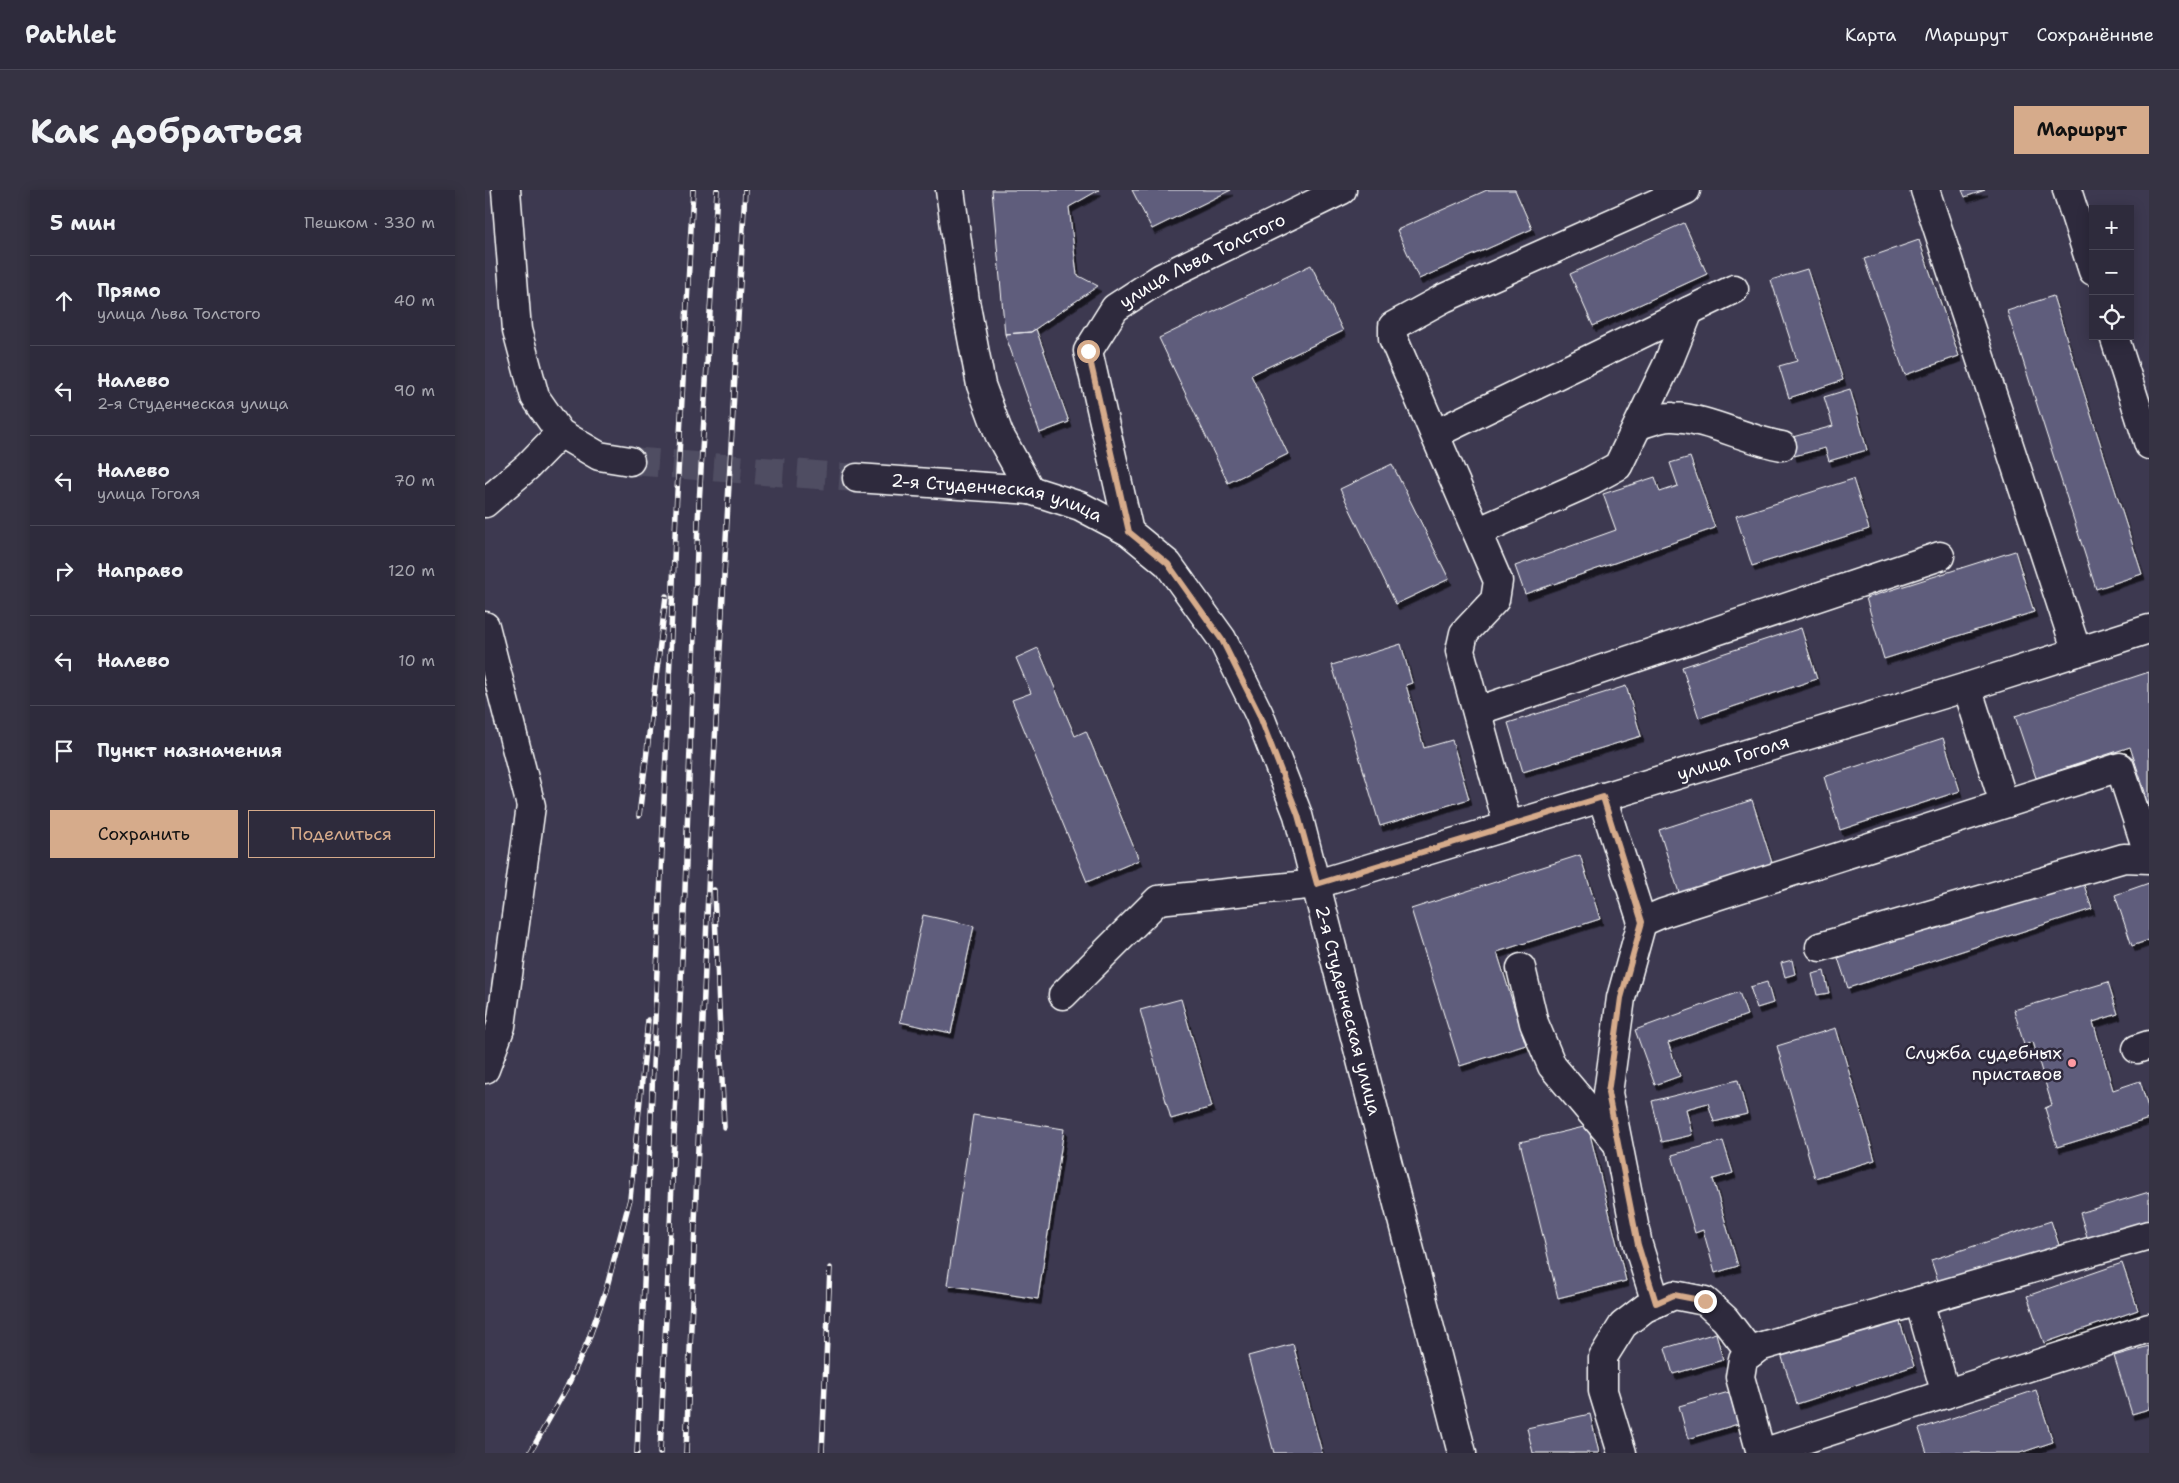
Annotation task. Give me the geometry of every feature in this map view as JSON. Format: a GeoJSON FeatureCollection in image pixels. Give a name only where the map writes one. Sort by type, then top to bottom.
{"type":"FeatureCollection","features":[{"type":"Feature","properties":{"kind":"street"},"geometry":{"type":"LineString","coordinates":[[506,190],[517,330],[535,397],[560,433],[599,456],[630,461]]}},
{"type":"Feature","properties":{"kind":"street"},"geometry":{"type":"LineString","coordinates":[[951,190],[965,301],[981,385],[999,434],[1030,490]]}},
{"type":"Feature","properties":{"kind":"street","name":"улица Льва Толстого"},"geometry":{"type":"LineString","coordinates":[[1129,532],[1088,351],[1115,308],[1161,278],[1342,190]]}},
{"type":"Feature","properties":{"kind":"street"},"geometry":{"type":"LineString","coordinates":[[1508,826],[1460,651],[1463,633],[1495,600],[1498,581],[1393,338],[1393,326],[1444,298],[1686,190]]}},
{"type":"Feature","properties":{"kind":"street"},"geometry":{"type":"LineString","coordinates":[[1925,190],[2077,652]]}},
{"type":"Feature","properties":{"kind":"street"},"geometry":{"type":"LineString","coordinates":[[2067,190],[2089,259]]}},
{"type":"Feature","properties":{"kind":"street"},"geometry":{"type":"LineString","coordinates":[[1435,434],[1735,289]]}},
{"type":"Feature","properties":{"kind":"street"},"geometry":{"type":"LineString","coordinates":[[1477,532],[1583,485],[1618,466],[1668,363],[1689,311]]}},
{"type":"Feature","properties":{"kind":"street"},"geometry":{"type":"LineString","coordinates":[[2115,340],[2149,445]]}},
{"type":"Feature","properties":{"kind":"street"},"geometry":{"type":"LineString","coordinates":[[1639,425],[1671,416],[1687,419],[1759,442],[1782,446]]}},
{"type":"Feature","properties":{"kind":"street"},"geometry":{"type":"LineString","coordinates":[[485,503],[527,467],[560,433]]}},
{"type":"Feature","properties":{"kind":"street","name":"2-я Студенческая улица"},"geometry":{"type":"LineString","coordinates":[[857,478],[1030,490],[1080,506],[1129,532],[1168,564],[1222,640],[1259,714],[1298,815],[1462,1453]]}},
{"type":"Feature","properties":{"kind":"street"},"geometry":{"type":"LineString","coordinates":[[1477,711],[1940,556]]}},
{"type":"Feature","properties":{"kind":"street"},"geometry":{"type":"LineString","coordinates":[[485,626],[531,806],[501,1026],[485,1069]]}},
{"type":"Feature","properties":{"kind":"street","name":"улица Гоголя"},"geometry":{"type":"LineString","coordinates":[[1063,995],[1158,900],[1317,884],[1967,687],[2149,629]]}},
{"type":"Feature","properties":{"kind":"street"},"geometry":{"type":"LineString","coordinates":[[1967,687],[2004,803]]}},
{"type":"Feature","properties":{"kind":"street"},"geometry":{"type":"LineString","coordinates":[[1642,922],[1663,913],[2120,767],[2149,858],[2124,858],[1820,947]]}},
{"type":"Feature","properties":{"kind":"street"},"geometry":{"type":"LineString","coordinates":[[1603,797],[1642,922],[1621,998],[1608,1093],[1638,1245],[1656,1303]]}},
{"type":"Feature","properties":{"kind":"street"},"geometry":{"type":"LineString","coordinates":[[1521,968],[1534,1022],[1552,1066],[1618,1144]]}},
{"type":"Feature","properties":{"kind":"street"},"geometry":{"type":"LineString","coordinates":[[2149,1236],[1759,1347],[1743,1359],[1740,1377],[1761,1453],[2149,1328]]}},
{"type":"Feature","properties":{"kind":"street"},"geometry":{"type":"LineString","coordinates":[[1622,1453],[1603,1390],[1603,1356],[1623,1325],[1645,1308],[1674,1295],[1705,1301],[1725,1319],[1751,1353]]}},
{"type":"Feature","properties":{"kind":"street"},"geometry":{"type":"LineString","coordinates":[[1919,1301],[1946,1394]]}},
{"type":"Feature","properties":{"kind":"building"},"geometry":{"type":"Polygon","coordinates":[[[992,190],[1099,190],[1069,207],[1077,275],[1098,286],[1031,332],[1005,334],[992,190]]]}},
{"type":"Feature","properties":{"kind":"building"},"geometry":{"type":"Polygon","coordinates":[[[1132,190],[1231,190],[1152,229],[1132,190]]]}},
{"type":"Feature","properties":{"kind":"building"},"geometry":{"type":"Polygon","coordinates":[[[1487,190],[1515,190],[1532,229],[1419,279],[1397,230],[1487,190]]]}},
{"type":"Feature","properties":{"kind":"building"},"geometry":{"type":"Polygon","coordinates":[[[1962,190],[1985,190],[1965,197],[1962,190]]]}},
{"type":"Feature","properties":{"kind":"building"},"geometry":{"type":"Polygon","coordinates":[[[1684,223],[1707,274],[1593,326],[1570,274],[1684,223]]]}},
{"type":"Feature","properties":{"kind":"building"},"geometry":{"type":"Polygon","coordinates":[[[1919,240],[1959,356],[1905,375],[1864,259],[1919,240]]]}},
{"type":"Feature","properties":{"kind":"building"},"geometry":{"type":"Polygon","coordinates":[[[1311,265],[1343,331],[1251,375],[1288,454],[1228,483],[1159,338],[1311,265]]]}},
{"type":"Feature","properties":{"kind":"building"},"geometry":{"type":"Polygon","coordinates":[[[1807,269],[1843,380],[1789,398],[1779,366],[1797,361],[1771,280],[1807,269]]]}},
{"type":"Feature","properties":{"kind":"building"},"geometry":{"type":"Polygon","coordinates":[[[2053,296],[2142,574],[2096,589],[2007,311],[2053,296]]]}},
{"type":"Feature","properties":{"kind":"building"},"geometry":{"type":"Polygon","coordinates":[[[1036,329],[1069,422],[1040,433],[1005,334],[1031,332],[1036,329]]]}},
{"type":"Feature","properties":{"kind":"building"},"geometry":{"type":"Polygon","coordinates":[[[1850,389],[1867,450],[1829,461],[1825,448],[1794,456],[1789,438],[1833,426],[1824,397],[1850,389]]]}},
{"type":"Feature","properties":{"kind":"building"},"geometry":{"type":"Polygon","coordinates":[[[1690,457],[1715,528],[1525,594],[1515,566],[1616,530],[1603,494],[1655,477],[1660,492],[1678,486],[1670,463],[1690,457]]]}},
{"type":"Feature","properties":{"kind":"building"},"geometry":{"type":"Polygon","coordinates":[[[1392,464],[1449,579],[1396,604],[1340,489],[1392,464]]]}},
{"type":"Feature","properties":{"kind":"building"},"geometry":{"type":"Polygon","coordinates":[[[1853,479],[1869,529],[1752,566],[1736,516],[1853,479]]]}},
{"type":"Feature","properties":{"kind":"building"},"geometry":{"type":"Polygon","coordinates":[[[2015,551],[2034,612],[1884,659],[1866,598],[2015,551]]]}},
{"type":"Feature","properties":{"kind":"building"},"geometry":{"type":"Polygon","coordinates":[[[1801,628],[1817,679],[1699,718],[1682,667],[1801,628]]]}},
{"type":"Feature","properties":{"kind":"building"},"geometry":{"type":"Polygon","coordinates":[[[1401,644],[1412,683],[1406,685],[1424,748],[1452,740],[1469,799],[1380,826],[1332,665],[1401,644]]]}},
{"type":"Feature","properties":{"kind":"building"},"geometry":{"type":"Polygon","coordinates":[[[1038,648],[1075,736],[1086,731],[1139,860],[1087,882],[1012,700],[1031,693],[1016,658],[1038,648]]]}},
{"type":"Feature","properties":{"kind":"building"},"geometry":{"type":"Polygon","coordinates":[[[2149,672],[2149,835],[2137,798],[2146,795],[2130,747],[2036,778],[2015,716],[2149,672]]]}},
{"type":"Feature","properties":{"kind":"building"},"geometry":{"type":"Polygon","coordinates":[[[1626,686],[1641,736],[1523,772],[1508,723],[1626,686]]]}},
{"type":"Feature","properties":{"kind":"building"},"geometry":{"type":"Polygon","coordinates":[[[1943,738],[1960,791],[1840,830],[1824,777],[1943,738]]]}},
{"type":"Feature","properties":{"kind":"building"},"geometry":{"type":"Polygon","coordinates":[[[1752,800],[1774,869],[1681,899],[1659,830],[1752,800]]]}},
{"type":"Feature","properties":{"kind":"building"},"geometry":{"type":"Polygon","coordinates":[[[1580,855],[1600,919],[1497,952],[1526,1045],[1460,1066],[1411,909],[1580,855]]]}},
{"type":"Feature","properties":{"kind":"building"},"geometry":{"type":"Polygon","coordinates":[[[2082,879],[2092,909],[1848,988],[1838,958],[2082,879]]]}},
{"type":"Feature","properties":{"kind":"building"},"geometry":{"type":"Polygon","coordinates":[[[2149,883],[2149,940],[2132,946],[2115,895],[2149,883]]]}},
{"type":"Feature","properties":{"kind":"building"},"geometry":{"type":"Polygon","coordinates":[[[923,915],[974,926],[951,1033],[900,1022],[923,915]]]}},
{"type":"Feature","properties":{"kind":"building"},"geometry":{"type":"Polygon","coordinates":[[[1792,960],[1795,974],[1785,977],[1781,963],[1792,960]]]}},
{"type":"Feature","properties":{"kind":"building"},"geometry":{"type":"Polygon","coordinates":[[[1824,971],[1829,993],[1817,995],[1812,974],[1824,971]]]}},
{"type":"Feature","properties":{"kind":"building"},"geometry":{"type":"Polygon","coordinates":[[[1767,982],[1773,1003],[1757,1008],[1750,987],[1767,982]]]}},
{"type":"Feature","properties":{"kind":"building","name":"Служба судебных приставов"},"geometry":{"type":"Polygon","coordinates":[[[2108,982],[2118,1014],[2093,1022],[2113,1090],[2140,1081],[2149,1111],[2149,1119],[2057,1147],[2045,1108],[2052,1105],[2033,1042],[2024,1045],[2014,1010],[2108,982]]]}},
{"type":"Feature","properties":{"kind":"building"},"geometry":{"type":"Polygon","coordinates":[[[1739,992],[1747,1015],[1668,1043],[1680,1076],[1655,1085],[1635,1030],[1739,992]]]}},
{"type":"Feature","properties":{"kind":"building"},"geometry":{"type":"Polygon","coordinates":[[[1181,999],[1212,1107],[1171,1119],[1140,1010],[1181,999]]]}},
{"type":"Feature","properties":{"kind":"building"},"geometry":{"type":"Polygon","coordinates":[[[1836,1028],[1875,1160],[1815,1178],[1777,1046],[1836,1028]]]}},
{"type":"Feature","properties":{"kind":"building"},"geometry":{"type":"Polygon","coordinates":[[[1738,1080],[1747,1114],[1714,1122],[1708,1103],[1686,1109],[1692,1135],[1662,1142],[1652,1101],[1738,1080]]]}},
{"type":"Feature","properties":{"kind":"building"},"geometry":{"type":"Polygon","coordinates":[[[973,1115],[1064,1129],[1038,1299],[947,1285],[973,1115]]]}},
{"type":"Feature","properties":{"kind":"building"},"geometry":{"type":"Polygon","coordinates":[[[1588,1126],[1626,1281],[1558,1298],[1520,1142],[1588,1126]]]}},
{"type":"Feature","properties":{"kind":"building"},"geometry":{"type":"Polygon","coordinates":[[[1723,1141],[1733,1173],[1713,1179],[1738,1266],[1715,1273],[1703,1230],[1695,1233],[1672,1155],[1723,1141]]]}},
{"type":"Feature","properties":{"kind":"building"},"geometry":{"type":"Polygon","coordinates":[[[2149,1192],[2149,1221],[2088,1240],[2080,1213],[2149,1192]]]}},
{"type":"Feature","properties":{"kind":"building"},"geometry":{"type":"Polygon","coordinates":[[[2051,1221],[2060,1248],[1940,1287],[1931,1260],[2051,1221]]]}},
{"type":"Feature","properties":{"kind":"building"},"geometry":{"type":"Polygon","coordinates":[[[2122,1263],[2138,1310],[2044,1343],[2027,1296],[2122,1263]]]}},
{"type":"Feature","properties":{"kind":"building"},"geometry":{"type":"Polygon","coordinates":[[[1898,1316],[1914,1366],[1797,1404],[1781,1354],[1898,1316]]]}},
{"type":"Feature","properties":{"kind":"building"},"geometry":{"type":"Polygon","coordinates":[[[1716,1333],[1723,1360],[1673,1374],[1665,1348],[1716,1333]]]}},
{"type":"Feature","properties":{"kind":"building"},"geometry":{"type":"Polygon","coordinates":[[[1293,1344],[1322,1453],[1274,1453],[1248,1356],[1293,1344]]]}},
{"type":"Feature","properties":{"kind":"building"},"geometry":{"type":"Polygon","coordinates":[[[2149,1346],[2149,1409],[2132,1414],[2114,1356],[2149,1346]]]}},
{"type":"Feature","properties":{"kind":"building"},"geometry":{"type":"Polygon","coordinates":[[[2036,1390],[2053,1442],[2020,1453],[1927,1453],[1919,1429],[2036,1390]]]}},
{"type":"Feature","properties":{"kind":"building"},"geometry":{"type":"Polygon","coordinates":[[[1729,1392],[1738,1424],[1688,1439],[1679,1406],[1729,1392]]]}},
{"type":"Feature","properties":{"kind":"building"},"geometry":{"type":"Polygon","coordinates":[[[1590,1414],[1599,1453],[1533,1453],[1527,1428],[1590,1414]]]}},
{"type":"Feature","properties":{"kind":"tunnel"},"geometry":{"type":"LineString","coordinates":[[630,461],[857,478]]}},
{"type":"Feature","properties":{"kind":"railway"},"geometry":{"type":"LineString","coordinates":[[637,1453],[676,512],[693,190]]}},
{"type":"Feature","properties":{"kind":"railway"},"geometry":{"type":"LineString","coordinates":[[660,1453],[685,890],[698,522],[717,190]]}},
{"type":"Feature","properties":{"kind":"railway"},"geometry":{"type":"LineString","coordinates":[[686,1453],[711,815],[745,190]]}},
{"type":"Feature","properties":{"kind":"railway"},"geometry":{"type":"LineString","coordinates":[[639,816],[666,596]]}},
{"type":"Feature","properties":{"kind":"railway"},"geometry":{"type":"LineString","coordinates":[[714,890],[724,1127]]}},
{"type":"Feature","properties":{"kind":"railway"},"geometry":{"type":"LineString","coordinates":[[530,1453],[567,1387],[588,1341],[606,1290],[630,1199],[648,1020]]}},
{"type":"Feature","properties":{"kind":"railway"},"geometry":{"type":"LineString","coordinates":[[822,1453],[830,1268]]}},
{"type":"Feature","properties":{"kind":"place","name":"Служба судебных приставов"},"geometry":{"type":"Point","coordinates":[2072,1063]}},
{"type":"Feature","properties":{"kind":"route"},"geometry":{"type":"LineString","coordinates":[[1088,351],[1129,532],[1168,564],[1222,640],[1259,714],[1298,815],[1317,884],[1603,797],[1610,825],[1642,922],[1621,998],[1608,1093],[1638,1245],[1656,1303],[1674,1295],[1705,1301]]}}]}
